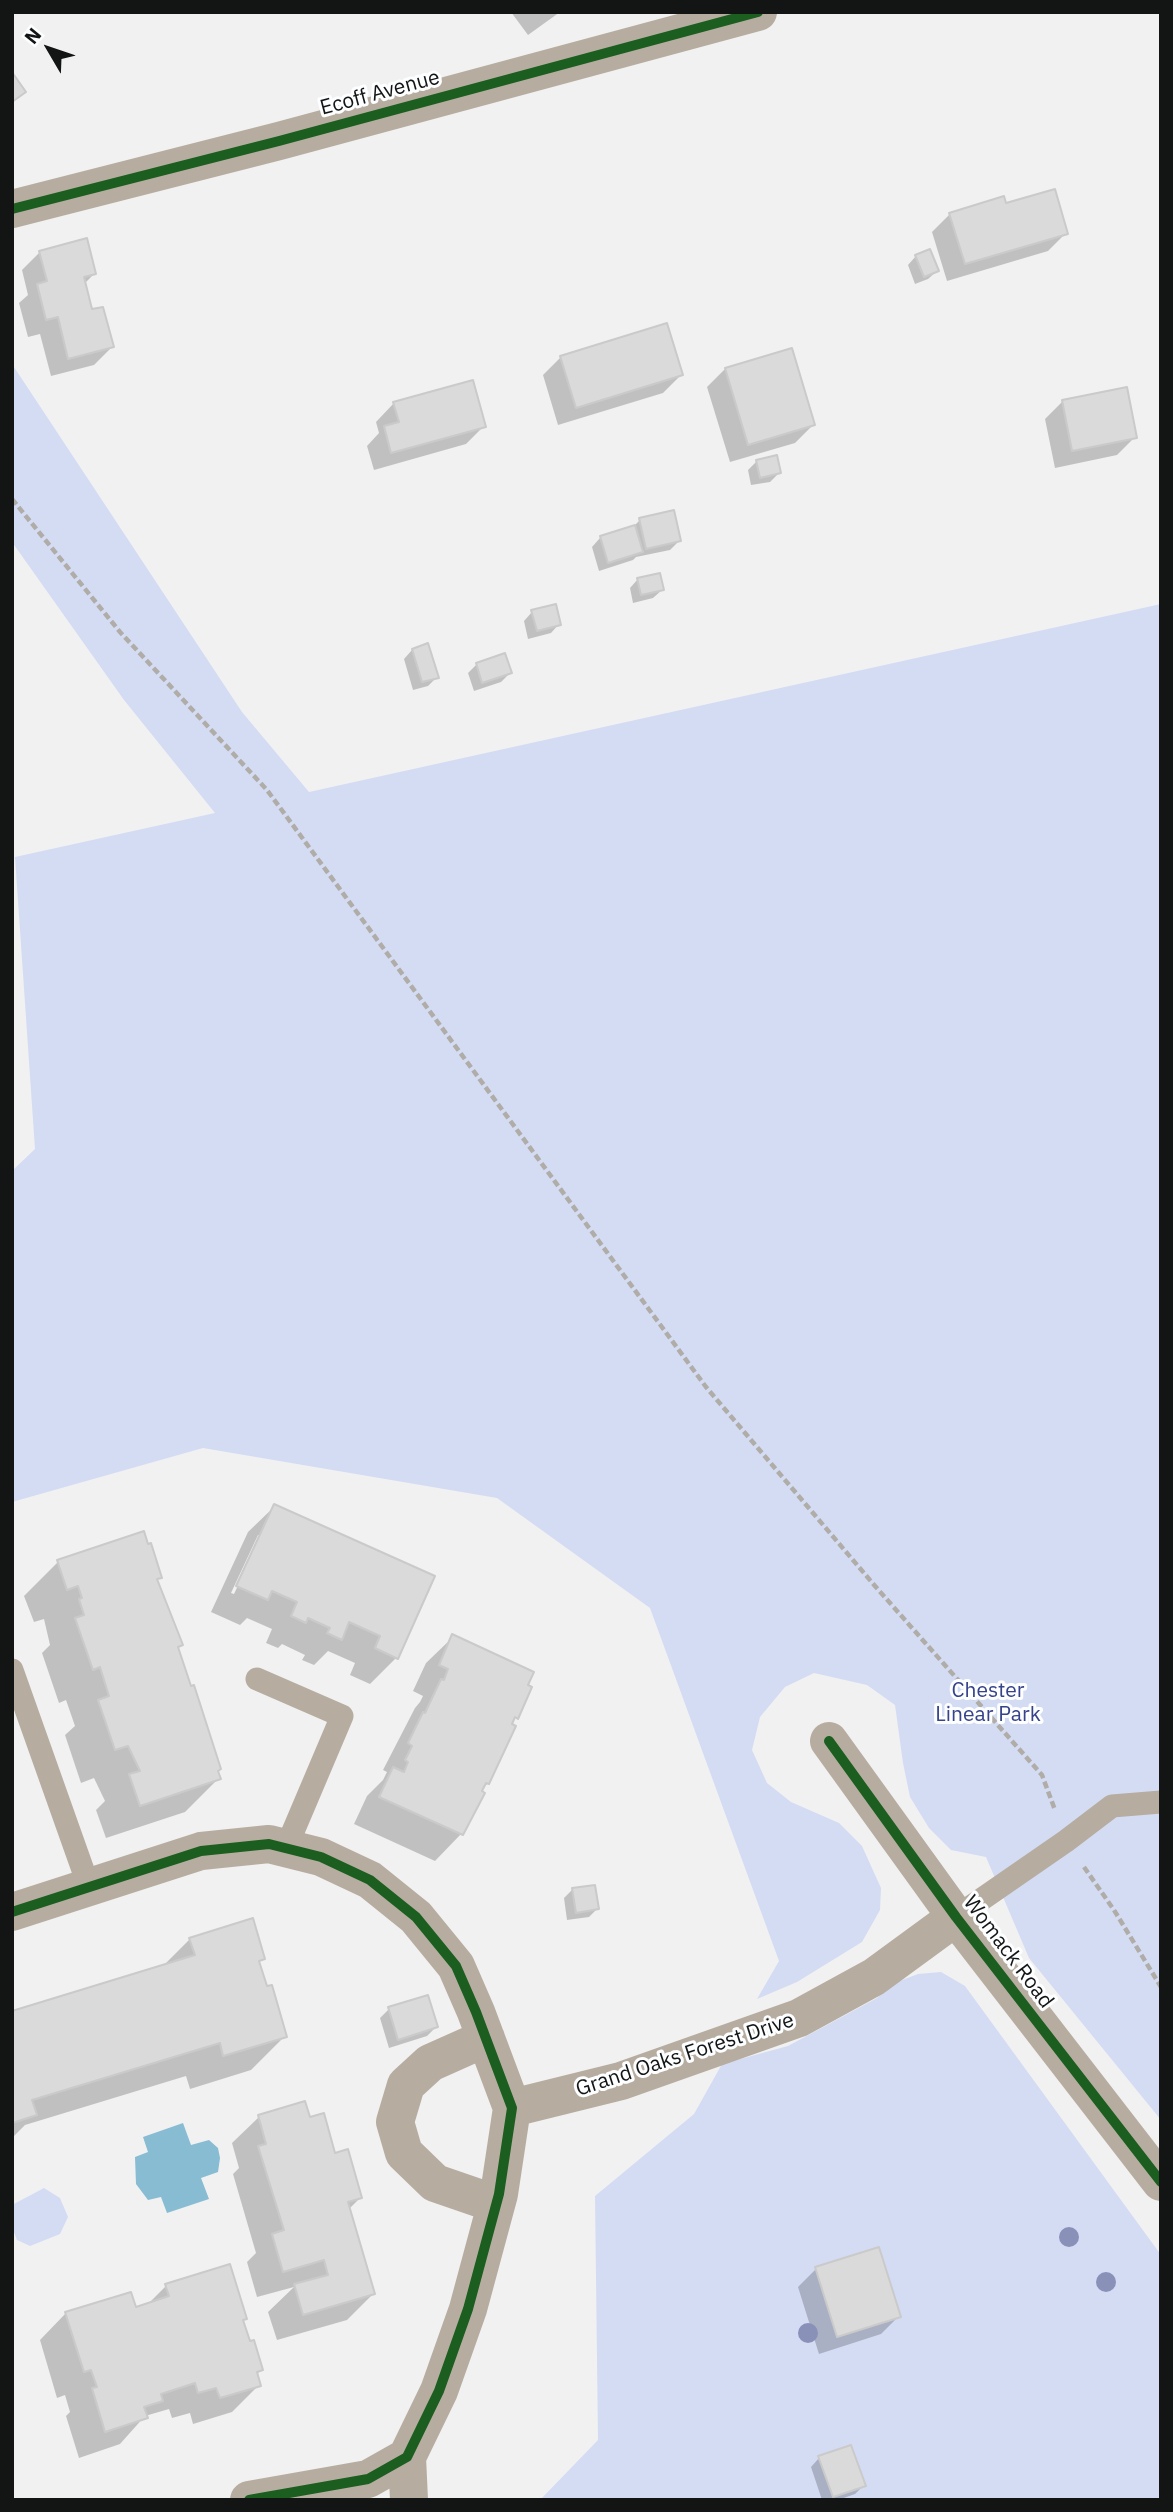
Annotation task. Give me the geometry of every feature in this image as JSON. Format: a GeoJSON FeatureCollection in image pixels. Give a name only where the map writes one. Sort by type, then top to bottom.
{"type":"FeatureCollection","features":[{"type":"Feature","properties":{"kind":"street","name":"Ecoff Avenue"},"geometry":{"type":"LineString","coordinates":[[12,209],[279,141],[736,15]]}},
{"type":"Feature","properties":{"kind":"street","name":"Womack Road"},"geometry":{"type":"LineString","coordinates":[[829,1741],[956,1917],[1161,2182]]}},
{"type":"Feature","properties":{"kind":"street"},"geometry":{"type":"LineString","coordinates":[[12,1912],[201,1851],[269,1844],[321,1857],[370,1880],[416,1917],[456,1966],[512,2108],[496,2204],[464,2321],[439,2391],[407,2457],[409,2500]]}},
{"type":"Feature","properties":{"kind":"street","name":"Grand Oaks Forest Drive"},"geometry":{"type":"LineString","coordinates":[[512,2108],[621,2081],[799,2018],[874,1977],[956,1917]]}},
{"type":"Feature","properties":{"kind":"street"},"geometry":{"type":"LineString","coordinates":[[486,2038],[430,2063],[406,2085],[395,2122],[404,2153],[435,2182],[496,2204]]}},
{"type":"Feature","properties":{"kind":"street"},"geometry":{"type":"LineString","coordinates":[[249,2500],[368,2479],[407,2457]]}},
{"type":"Feature","properties":{"kind":"lane"},"geometry":{"type":"LineString","coordinates":[[12,1670],[89,1887]]}},
{"type":"Feature","properties":{"kind":"lane"},"geometry":{"type":"LineString","coordinates":[[257,1679],[342,1716],[286,1848]]}},
{"type":"Feature","properties":{"kind":"lane"},"geometry":{"type":"LineString","coordinates":[[956,1917],[1112,1806],[1161,1802]]}},
{"type":"Feature","properties":{"kind":"path"},"geometry":{"type":"LineString","coordinates":[[12,499],[120,632],[267,790],[706,1388],[875,1586],[1042,1775],[1066,1841],[1114,1910],[1161,1987]]}},
{"type":"Feature","properties":{"kind":"green space","name":"Chester Linear Park"},"geometry":{"type":"Polygon","coordinates":[[[12,364],[242,712],[309,792],[1161,604],[1161,2120],[1029,1958],[986,1857],[951,1850],[929,1828],[910,1797],[895,1705],[867,1685],[814,1673],[785,1687],[760,1717],[752,1750],[767,1783],[791,1802],[839,1823],[862,1846],[881,1888],[880,1910],[862,1942],[797,1982],[757,1999],[779,1961],[650,1608],[497,1498],[203,1448],[12,1502],[12,1171],[35,1149],[15,857],[215,813],[124,700],[12,542],[12,364]]]}},
{"type":"Feature","properties":{"kind":"green space"},"geometry":{"type":"Polygon","coordinates":[[[941,1972],[965,1986],[1161,2255],[1161,2500],[540,2500],[598,2440],[595,2196],[694,2114],[722,2064],[788,2046],[877,1998],[889,1985],[918,1974],[941,1972]]]}},
{"type":"Feature","properties":{"kind":"green space"},"geometry":{"type":"Polygon","coordinates":[[[44,2188],[60,2198],[68,2217],[60,2234],[30,2246],[17,2240],[12,2227],[12,2205],[44,2188]]]}},
{"type":"Feature","properties":{"kind":"shaded area"},"geometry":{"type":"Polygon","coordinates":[[[183,2123],[191,2145],[209,2140],[218,2148],[218,2172],[201,2178],[209,2199],[167,2213],[161,2197],[148,2200],[136,2184],[135,2157],[148,2152],[143,2137],[183,2123]]]}},
{"type":"Feature","properties":{"kind":"building"},"geometry":{"type":"Polygon","coordinates":[[[12,72],[26,92],[12,102],[12,72]]]}},
{"type":"Feature","properties":{"kind":"building"},"geometry":{"type":"Polygon","coordinates":[[[1055,189],[1068,234],[965,264],[949,213],[1004,196],[1006,203],[1055,189]]]}},
{"type":"Feature","properties":{"kind":"building"},"geometry":{"type":"Polygon","coordinates":[[[87,238],[96,274],[84,277],[92,309],[103,307],[114,347],[68,359],[58,317],[46,320],[37,284],[47,281],[39,251],[87,238]]]}},
{"type":"Feature","properties":{"kind":"building"},"geometry":{"type":"Polygon","coordinates":[[[930,249],[939,271],[924,277],[915,255],[930,249]]]}},
{"type":"Feature","properties":{"kind":"building"},"geometry":{"type":"Polygon","coordinates":[[[667,323],[683,375],[576,408],[560,356],[667,323]]]}},
{"type":"Feature","properties":{"kind":"building"},"geometry":{"type":"Polygon","coordinates":[[[792,348],[815,425],[748,445],[725,368],[792,348]]]}},
{"type":"Feature","properties":{"kind":"building"},"geometry":{"type":"Polygon","coordinates":[[[473,380],[486,427],[391,453],[384,426],[399,422],[393,402],[473,380]]]}},
{"type":"Feature","properties":{"kind":"building"},"geometry":{"type":"Polygon","coordinates":[[[1127,387],[1137,438],[1072,451],[1062,400],[1127,387]]]}},
{"type":"Feature","properties":{"kind":"building"},"geometry":{"type":"Polygon","coordinates":[[[777,455],[781,473],[760,478],[756,460],[777,455]]]}},
{"type":"Feature","properties":{"kind":"building"},"geometry":{"type":"Polygon","coordinates":[[[674,510],[681,541],[646,549],[639,518],[674,510]]]}},
{"type":"Feature","properties":{"kind":"building"},"geometry":{"type":"Polygon","coordinates":[[[635,525],[643,552],[608,563],[600,536],[635,525]]]}},
{"type":"Feature","properties":{"kind":"building"},"geometry":{"type":"Polygon","coordinates":[[[660,573],[664,590],[641,595],[637,578],[660,573]]]}},
{"type":"Feature","properties":{"kind":"building"},"geometry":{"type":"Polygon","coordinates":[[[556,604],[561,625],[537,631],[531,610],[556,604]]]}},
{"type":"Feature","properties":{"kind":"building"},"geometry":{"type":"Polygon","coordinates":[[[428,643],[439,678],[422,682],[412,649],[428,643]]]}},
{"type":"Feature","properties":{"kind":"building"},"geometry":{"type":"Polygon","coordinates":[[[505,653],[512,673],[482,683],[476,663],[505,653]]]}},
{"type":"Feature","properties":{"kind":"building"},"geometry":{"type":"Polygon","coordinates":[[[274,1504],[435,1576],[398,1659],[375,1648],[380,1636],[349,1622],[342,1640],[327,1633],[330,1628],[308,1618],[306,1623],[291,1616],[297,1602],[272,1591],[268,1600],[236,1586],[274,1504]]]}},
{"type":"Feature","properties":{"kind":"building"},"geometry":{"type":"Polygon","coordinates":[[[144,1531],[148,1544],[151,1543],[162,1578],[157,1579],[183,1645],[178,1647],[191,1686],[194,1685],[221,1769],[218,1771],[221,1779],[140,1806],[129,1774],[140,1771],[128,1746],[115,1750],[98,1700],[109,1696],[100,1667],[93,1670],[75,1618],[84,1615],[78,1586],[67,1590],[57,1560],[144,1531]]]}},
{"type":"Feature","properties":{"kind":"building"},"geometry":{"type":"Polygon","coordinates":[[[452,1634],[534,1672],[528,1685],[532,1687],[518,1719],[515,1717],[512,1724],[516,1726],[489,1784],[486,1783],[482,1791],[485,1793],[463,1835],[379,1797],[393,1767],[404,1772],[408,1762],[405,1760],[412,1746],[408,1743],[448,1669],[439,1665],[452,1634]]]}},
{"type":"Feature","properties":{"kind":"building"},"geometry":{"type":"Polygon","coordinates":[[[595,1885],[599,1909],[576,1913],[572,1888],[595,1885]]]}},
{"type":"Feature","properties":{"kind":"building"},"geometry":{"type":"Polygon","coordinates":[[[253,1918],[265,1959],[259,1961],[267,1986],[272,1985],[287,2037],[223,2056],[220,2043],[32,2100],[37,2115],[12,2123],[12,2011],[195,1955],[189,1938],[253,1918]]]}},
{"type":"Feature","properties":{"kind":"building"},"geometry":{"type":"Polygon","coordinates":[[[428,1995],[438,2027],[398,2040],[388,2007],[428,1995]]]}},
{"type":"Feature","properties":{"kind":"building"},"geometry":{"type":"Polygon","coordinates":[[[305,2101],[310,2117],[324,2113],[335,2153],[348,2149],[362,2198],[348,2202],[375,2294],[303,2315],[294,2284],[328,2275],[324,2260],[283,2272],[272,2234],[284,2230],[258,2146],[266,2144],[258,2115],[305,2101]]]}},
{"type":"Feature","properties":{"kind":"building"},"geometry":{"type":"Polygon","coordinates":[[[879,2247],[901,2317],[837,2337],[815,2267],[879,2247]]]}},
{"type":"Feature","properties":{"kind":"building"},"geometry":{"type":"Polygon","coordinates":[[[230,2264],[247,2319],[243,2320],[250,2341],[254,2340],[263,2370],[257,2372],[261,2386],[220,2398],[216,2388],[198,2393],[195,2383],[161,2394],[163,2401],[144,2407],[148,2418],[105,2432],[92,2388],[97,2387],[91,2370],[84,2372],[65,2312],[131,2292],[136,2307],[169,2296],[165,2284],[230,2264]]]}},
{"type":"Feature","properties":{"kind":"building"},"geometry":{"type":"Polygon","coordinates":[[[851,2445],[866,2486],[833,2497],[818,2456],[851,2445]]]}},
{"type":"Feature","properties":{"kind":"cycle path"},"geometry":{"type":"LineString","coordinates":[[12,209],[279,141],[758,12]]}},
{"type":"Feature","properties":{"kind":"cycle path"},"geometry":{"type":"LineString","coordinates":[[829,1741],[956,1917],[1161,2182]]}},
{"type":"Feature","properties":{"kind":"cycle path"},"geometry":{"type":"LineString","coordinates":[[12,1912],[201,1851],[269,1844],[321,1857],[370,1880],[416,1917],[456,1966],[476,2012],[512,2108],[499,2194],[468,2309],[439,2391],[407,2457],[368,2479],[249,2500]]}}]}
